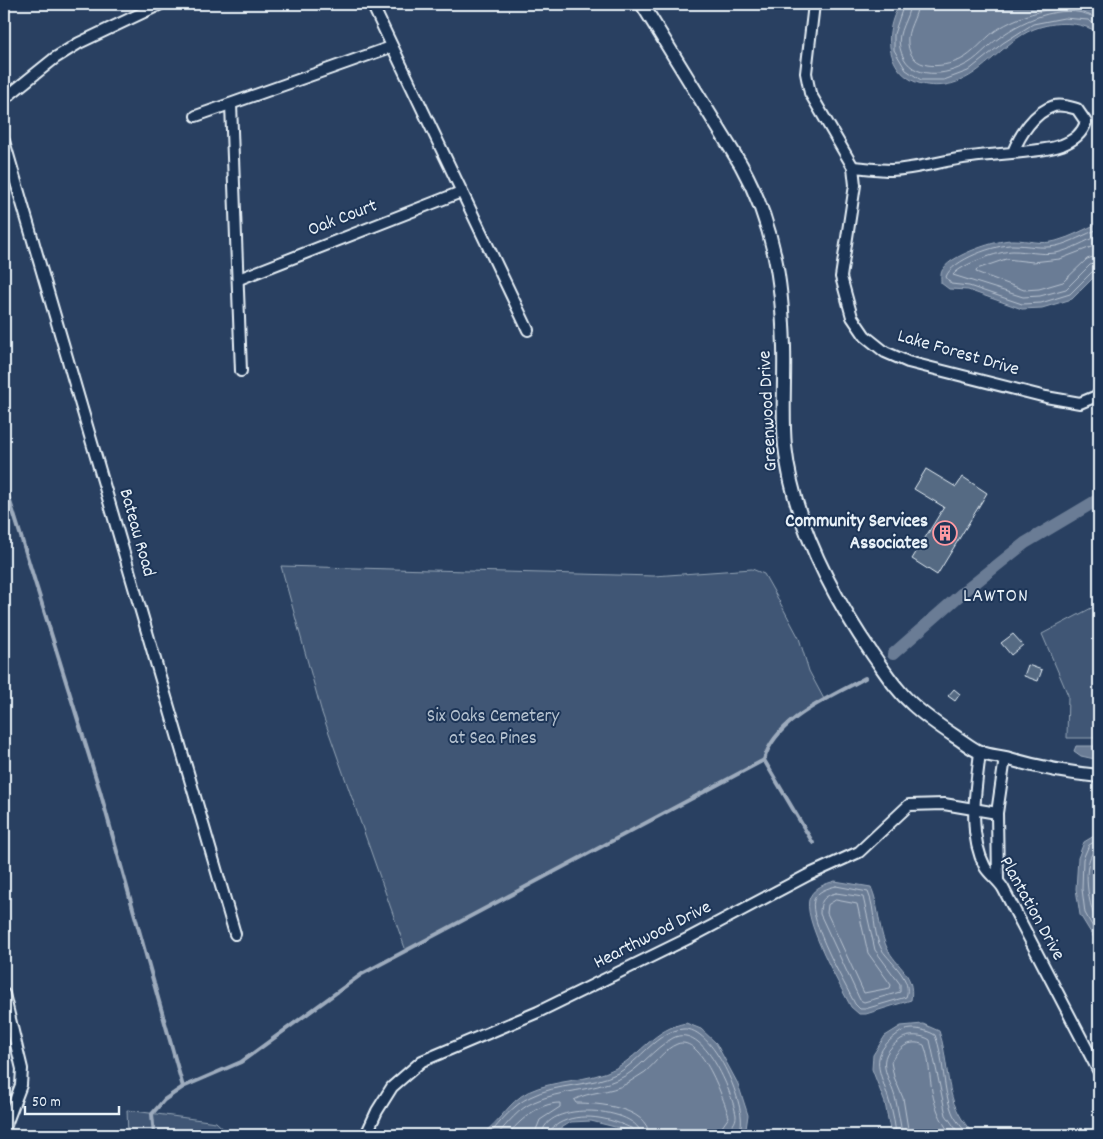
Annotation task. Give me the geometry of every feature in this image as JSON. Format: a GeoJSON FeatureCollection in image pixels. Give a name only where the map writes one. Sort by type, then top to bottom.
{"type":"FeatureCollection","features":[{"type":"Feature","properties":{"kind":"street"},"geometry":{"type":"LineString","coordinates":[[4,98],[55,58],[79,43],[161,4]]}},
{"type":"Feature","properties":{"kind":"street"},"geometry":{"type":"LineString","coordinates":[[372,4],[528,330]]}},
{"type":"Feature","properties":{"kind":"street","name":"Greenwood Drive"},"geometry":{"type":"LineString","coordinates":[[642,4],[756,191],[767,223],[773,241],[780,291],[786,446],[791,481],[801,515],[817,555],[852,625],[893,684],[930,720],[980,752],[1036,767],[1099,776]]}},
{"type":"Feature","properties":{"kind":"street","name":"Lake Forest Drive"},"geometry":{"type":"LineString","coordinates":[[814,4],[806,73],[810,93],[853,167],[855,185],[841,277],[852,317],[865,336],[885,352],[908,362],[1046,397],[1080,403],[1099,395]]}},
{"type":"Feature","properties":{"kind":"street"},"geometry":{"type":"LineString","coordinates":[[196,116],[392,46]]}},
{"type":"Feature","properties":{"kind":"street"},"geometry":{"type":"LineString","coordinates":[[232,104],[241,371]]}},
{"type":"Feature","properties":{"kind":"street"},"geometry":{"type":"LineString","coordinates":[[853,167],[892,170],[970,157],[1013,152],[1060,146],[1072,140],[1083,131],[1086,122],[1077,109],[1064,105],[1053,106],[1034,119],[1020,136],[1013,152]]}},
{"type":"Feature","properties":{"kind":"street","name":"Bateau Road"},"geometry":{"type":"LineString","coordinates":[[4,141],[234,934]]}},
{"type":"Feature","properties":{"kind":"street","name":"Oak Court"},"geometry":{"type":"LineString","coordinates":[[239,279],[461,192]]}},
{"type":"Feature","properties":{"kind":"street","name":"Plantation Drive"},"geometry":{"type":"LineString","coordinates":[[980,752],[975,809],[978,850],[986,869],[998,881],[1099,1072]]}},
{"type":"Feature","properties":{"kind":"street"},"geometry":{"type":"LineString","coordinates":[[998,881],[996,813],[1005,758]]}},
{"type":"Feature","properties":{"kind":"street","name":"Hearthwood Drive"},"geometry":{"type":"LineString","coordinates":[[366,1135],[392,1087],[422,1061],[538,1012],[690,938],[808,875],[859,852],[909,805],[944,804],[996,813]]}},
{"type":"Feature","properties":{"kind":"street"},"geometry":{"type":"LineString","coordinates":[[4,994],[22,1069],[21,1085],[4,1128]]}},
{"type":"Feature","properties":{"kind":"green space","name":"Six Oaks Cemetery at Sea Pines"},"geometry":{"type":"Polygon","coordinates":[[[281,566],[654,576],[752,569],[764,574],[777,597],[799,638],[809,671],[825,701],[806,711],[788,724],[773,741],[764,760],[406,951],[322,713],[281,566]]]}},
{"type":"Feature","properties":{"kind":"green space"},"geometry":{"type":"Polygon","coordinates":[[[1099,604],[1099,738],[1067,738],[1068,695],[1042,634],[1099,604]]]}},
{"type":"Feature","properties":{"kind":"green space"},"geometry":{"type":"Polygon","coordinates":[[[127,1110],[216,1122],[230,1135],[128,1135],[127,1110]]]}},
{"type":"Feature","properties":{"kind":"water"},"geometry":{"type":"Polygon","coordinates":[[[900,4],[1099,4],[1099,33],[1076,24],[1042,26],[1022,35],[980,69],[958,82],[945,85],[927,85],[913,81],[902,73],[894,62],[890,49],[890,34],[893,19],[900,4]]]}},
{"type":"Feature","properties":{"kind":"water"},"geometry":{"type":"Polygon","coordinates":[[[1099,223],[1099,272],[1072,299],[1042,308],[1022,309],[968,290],[949,289],[941,283],[942,271],[949,263],[976,249],[1007,240],[1056,241],[1099,223]]]}},
{"type":"Feature","properties":{"kind":"water"},"geometry":{"type":"Polygon","coordinates":[[[1076,746],[1099,746],[1099,760],[1081,756],[1074,751],[1076,746]]]}},
{"type":"Feature","properties":{"kind":"water"},"geometry":{"type":"Polygon","coordinates":[[[1099,833],[1099,946],[1080,915],[1076,889],[1078,858],[1084,842],[1099,833]]]}},
{"type":"Feature","properties":{"kind":"water"},"geometry":{"type":"Polygon","coordinates":[[[835,881],[871,887],[885,943],[893,958],[907,976],[912,990],[911,1000],[866,1014],[859,1014],[851,1007],[823,952],[808,906],[810,897],[817,888],[835,881]]]}},
{"type":"Feature","properties":{"kind":"water"},"geometry":{"type":"Polygon","coordinates":[[[686,1023],[701,1029],[716,1043],[738,1084],[748,1115],[746,1129],[737,1135],[635,1135],[619,1128],[591,1121],[571,1122],[550,1135],[480,1135],[493,1125],[515,1101],[528,1092],[549,1085],[606,1073],[625,1062],[665,1030],[686,1023]]]}},
{"type":"Feature","properties":{"kind":"water"},"geometry":{"type":"Polygon","coordinates":[[[923,1024],[939,1031],[954,1104],[961,1118],[974,1135],[891,1135],[885,1103],[872,1069],[873,1055],[885,1036],[901,1026],[923,1024]]]}},
{"type":"Feature","properties":{"kind":"building","name":"Community Services Associates"},"geometry":{"type":"Polygon","coordinates":[[[926,469],[956,487],[963,477],[987,493],[937,575],[912,559],[944,507],[914,489],[926,469]]]}},
{"type":"Feature","properties":{"kind":"building"},"geometry":{"type":"Polygon","coordinates":[[[1013,634],[1023,645],[1011,655],[1001,643],[1013,634]]]}},
{"type":"Feature","properties":{"kind":"building"},"geometry":{"type":"Polygon","coordinates":[[[1028,665],[1042,670],[1038,681],[1024,676],[1028,665]]]}},
{"type":"Feature","properties":{"kind":"building"},"geometry":{"type":"Polygon","coordinates":[[[954,689],[960,694],[955,701],[948,696],[954,689]]]}},
{"type":"Feature","properties":{"kind":"waterway"},"geometry":{"type":"LineString","coordinates":[[4,482],[100,791],[183,1087]]}},
{"type":"Feature","properties":{"kind":"waterway"},"geometry":{"type":"LineString","coordinates":[[893,654],[960,595],[1025,543],[1099,499]]}},
{"type":"Feature","properties":{"kind":"waterway"},"geometry":{"type":"LineString","coordinates":[[154,1135],[152,1114],[164,1100],[183,1087],[241,1062],[362,974],[764,760],[770,745],[792,721],[821,701],[865,678]]}},
{"type":"Feature","properties":{"kind":"waterway"},"geometry":{"type":"LineString","coordinates":[[764,760],[813,843]]}},
{"type":"Feature","properties":{"kind":"place","name":"Community Services Associates"},"geometry":{"type":"Point","coordinates":[945,533]}},
{"type":"Feature","properties":{"kind":"district","name":"LAWTON"},"geometry":{"type":"Point","coordinates":[996,597]}}]}
